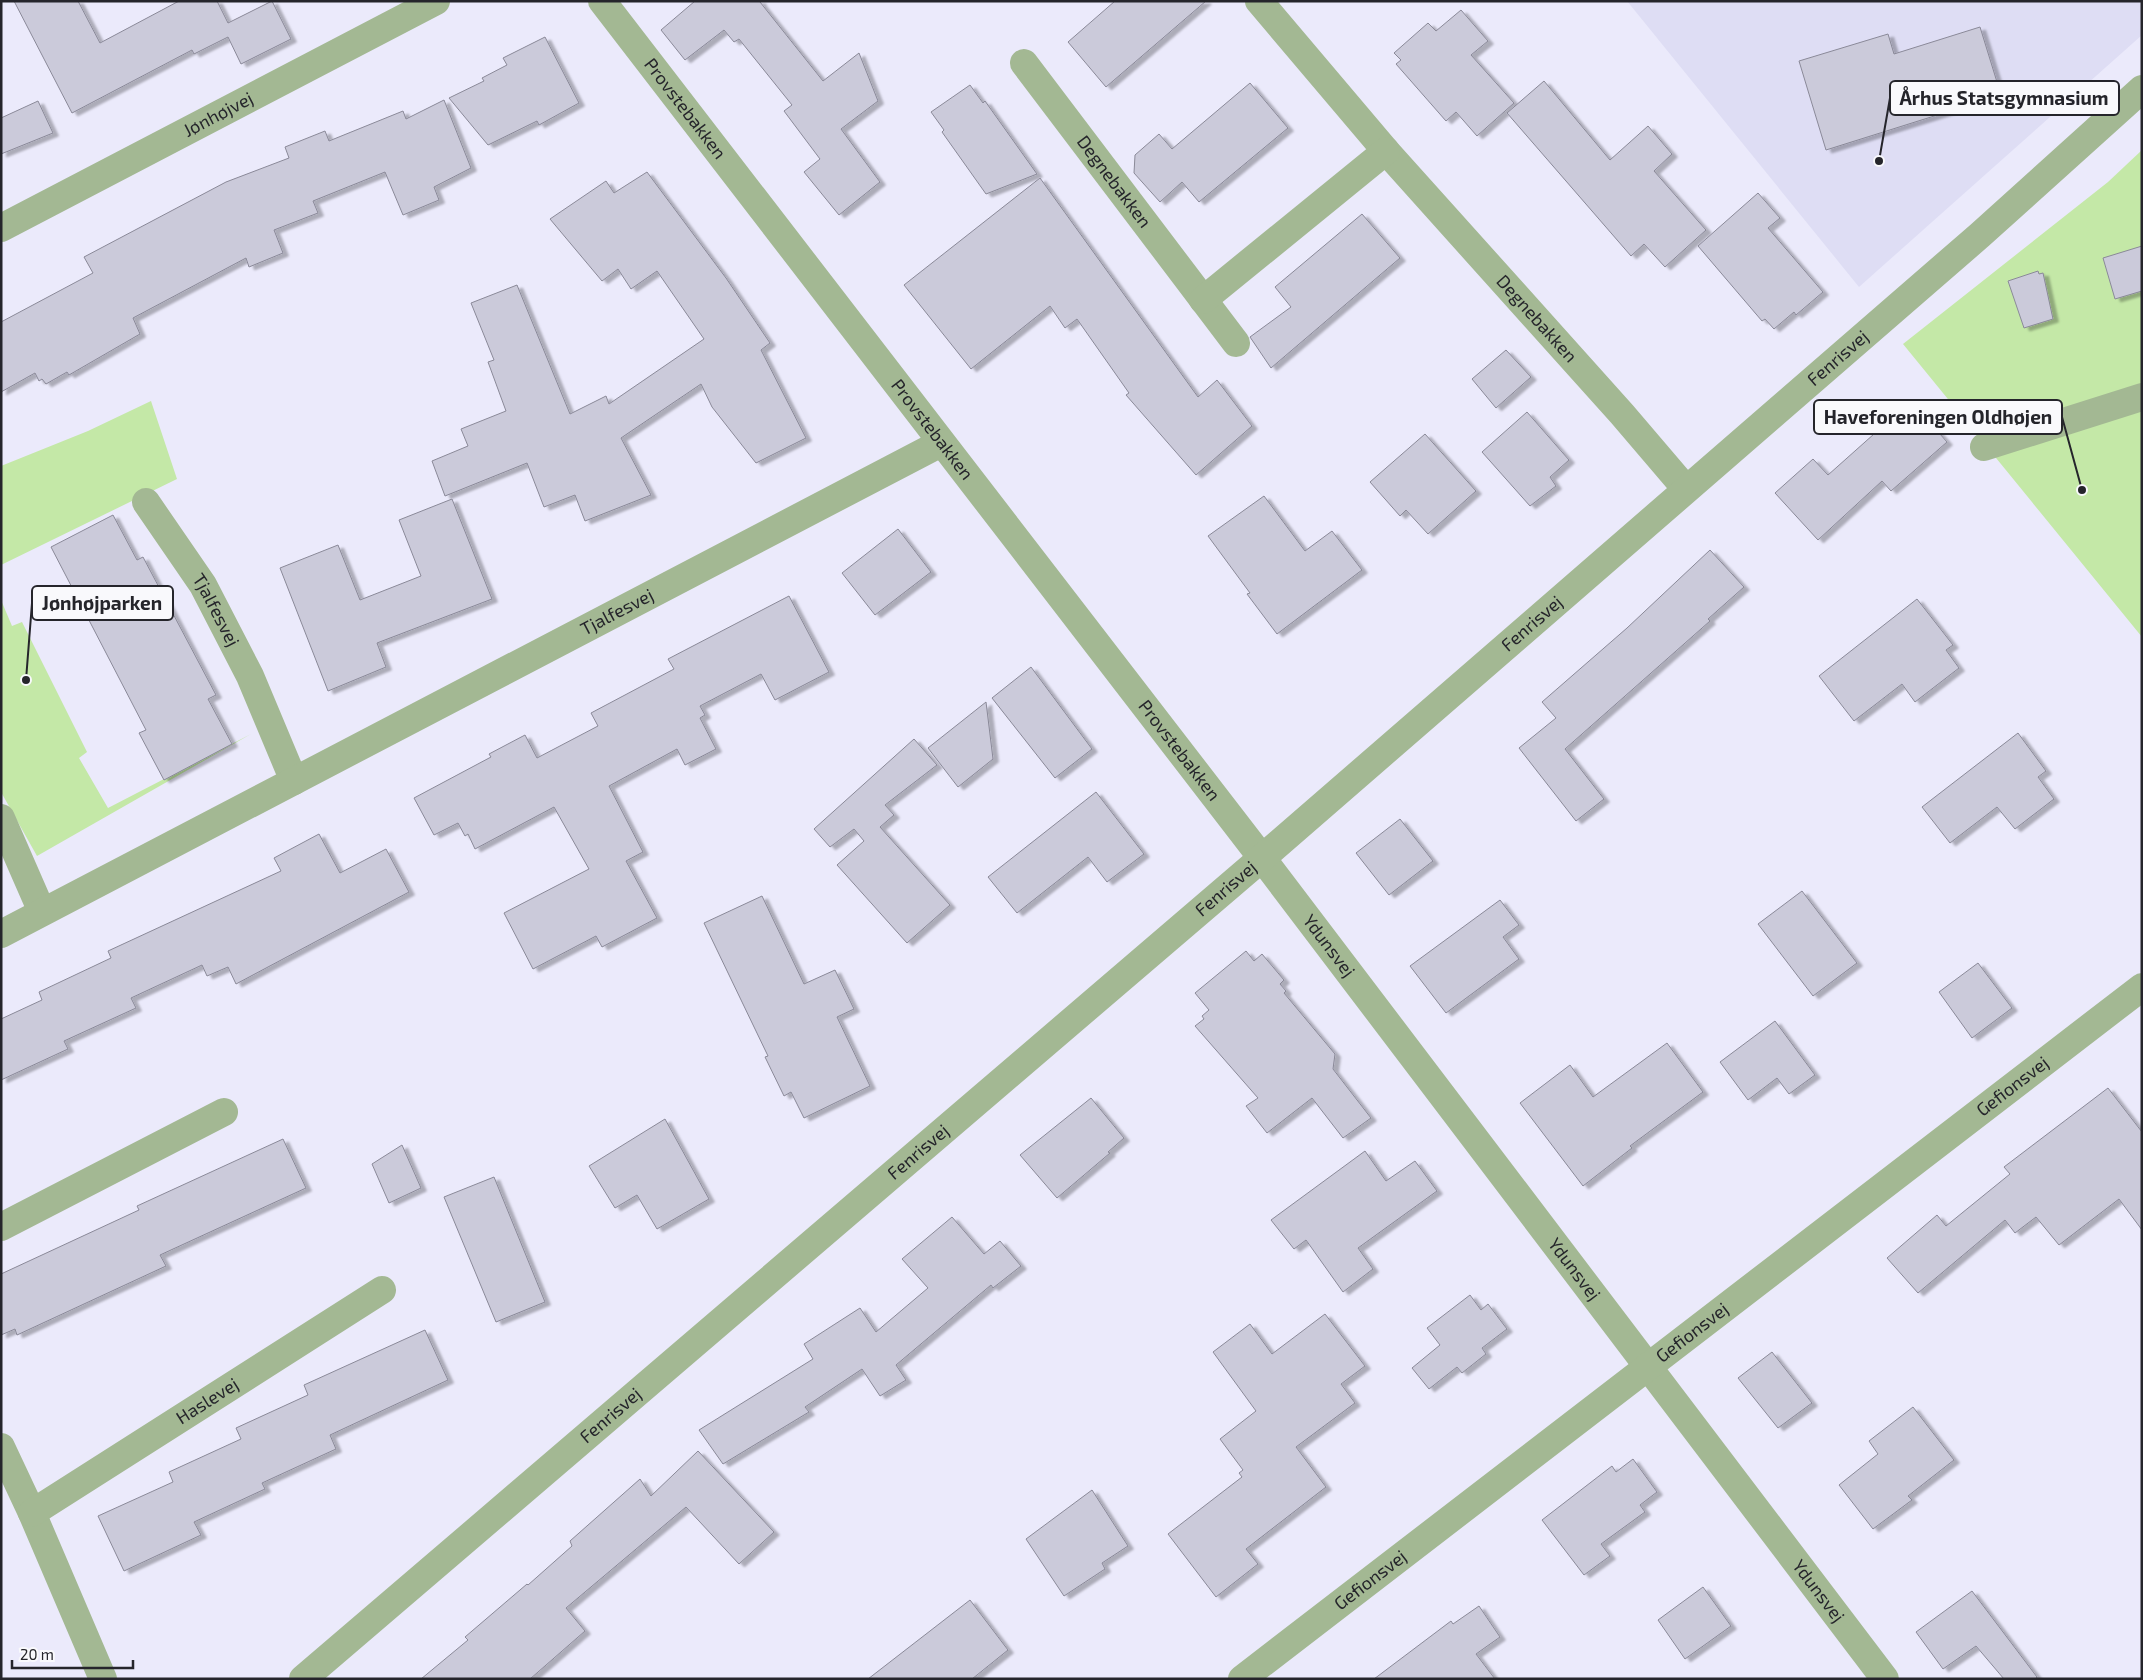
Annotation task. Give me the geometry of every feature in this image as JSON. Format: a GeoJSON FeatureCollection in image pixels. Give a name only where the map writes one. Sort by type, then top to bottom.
{"type":"FeatureCollection","features":[{"type":"Feature","properties":{"kind":"street","name":"Jønhøjvej"},"geometry":{"type":"LineString","coordinates":[[1,228],[436,1]]}},
{"type":"Feature","properties":{"kind":"street","name":"Provstebakken"},"geometry":{"type":"LineString","coordinates":[[602,1],[1262,858]]}},
{"type":"Feature","properties":{"kind":"street","name":"Degnebakken"},"geometry":{"type":"LineString","coordinates":[[1259,1],[1386,151],[1622,414],[1686,489]]}},
{"type":"Feature","properties":{"kind":"street","name":"Degnebakken"},"geometry":{"type":"LineString","coordinates":[[1024,63],[1236,343]]}},
{"type":"Feature","properties":{"kind":"street","name":"Fenrisvej"},"geometry":{"type":"LineString","coordinates":[[303,1679],[1262,858],[1980,235],[2142,89]]}},
{"type":"Feature","properties":{"kind":"street"},"geometry":{"type":"LineString","coordinates":[[1203,300],[1386,151]]}},
{"type":"Feature","properties":{"kind":"street"},"geometry":{"type":"LineString","coordinates":[[1984,447],[2142,397]]}},
{"type":"Feature","properties":{"kind":"street","name":"Tjalfesvej"},"geometry":{"type":"LineString","coordinates":[[1,934],[941,443]]}},
{"type":"Feature","properties":{"kind":"street","name":"Tjalfesvej"},"geometry":{"type":"LineString","coordinates":[[146,502],[203,585],[250,676],[294,780]]}},
{"type":"Feature","properties":{"kind":"street"},"geometry":{"type":"LineString","coordinates":[[1,818],[42,912]]}},
{"type":"Feature","properties":{"kind":"street","name":"Ydunsvej"},"geometry":{"type":"LineString","coordinates":[[1262,858],[1885,1679]]}},
{"type":"Feature","properties":{"kind":"street","name":"Gefionsvej"},"geometry":{"type":"LineString","coordinates":[[1242,1679],[2142,987]]}},
{"type":"Feature","properties":{"kind":"street"},"geometry":{"type":"LineString","coordinates":[[1,1227],[224,1112]]}},
{"type":"Feature","properties":{"kind":"street","name":"Haslevej"},"geometry":{"type":"LineString","coordinates":[[32,1513],[382,1290]]}},
{"type":"Feature","properties":{"kind":"street"},"geometry":{"type":"LineString","coordinates":[[1,1447],[32,1513],[103,1679]]}},
{"type":"Feature","properties":{"kind":"shaded area"},"geometry":{"type":"Polygon","coordinates":[[[1627,1],[2142,1],[2142,35],[1859,287],[1627,1]]]}},
{"type":"Feature","properties":{"kind":"green space"},"geometry":{"type":"Polygon","coordinates":[[[2142,150],[2142,637],[1903,344],[2108,182],[2142,150]]]}},
{"type":"Feature","properties":{"kind":"green space"},"geometry":{"type":"Polygon","coordinates":[[[151,401],[177,479],[1,565],[1,466],[88,431],[151,401]]]}},
{"type":"Feature","properties":{"kind":"green space"},"geometry":{"type":"Polygon","coordinates":[[[1,600],[12,626],[22,622],[87,752],[79,758],[108,808],[251,734],[37,856],[1,792],[1,600]]]}},
{"type":"Feature","properties":{"kind":"building"},"geometry":{"type":"Polygon","coordinates":[[[14,1],[78,1],[100,43],[179,1],[217,1],[228,23],[272,1],[291,39],[241,64],[228,37],[194,54],[192,50],[72,113],[14,1]]]}},
{"type":"Feature","properties":{"kind":"building"},"geometry":{"type":"Polygon","coordinates":[[[695,1],[761,1],[823,81],[859,53],[878,101],[841,129],[880,182],[839,215],[804,172],[820,159],[784,111],[792,105],[739,39],[734,42],[724,30],[685,60],[661,30],[695,1]]]}},
{"type":"Feature","properties":{"kind":"building"},"geometry":{"type":"Polygon","coordinates":[[[1115,1],[1206,1],[1106,87],[1068,42],[1115,1]]]}},
{"type":"Feature","properties":{"kind":"building"},"geometry":{"type":"Polygon","coordinates":[[[1461,10],[1488,41],[1471,55],[1514,103],[1477,136],[1456,112],[1446,121],[1396,64],[1401,60],[1394,53],[1428,23],[1436,31],[1461,10]]]}},
{"type":"Feature","properties":{"kind":"building"},"geometry":{"type":"Polygon","coordinates":[[[1980,27],[2001,95],[1826,150],[1799,61],[1888,34],[1894,54],[1980,27]]]}},
{"type":"Feature","properties":{"kind":"building"},"geometry":{"type":"Polygon","coordinates":[[[545,37],[579,103],[539,125],[537,121],[488,145],[449,98],[484,81],[482,78],[507,65],[503,58],[545,37]]]}},
{"type":"Feature","properties":{"kind":"building"},"geometry":{"type":"Polygon","coordinates":[[[1544,81],[1610,160],[1648,126],[1672,154],[1654,171],[1706,230],[1665,267],[1644,244],[1631,256],[1507,113],[1544,81]]]}},
{"type":"Feature","properties":{"kind":"building"},"geometry":{"type":"Polygon","coordinates":[[[1250,83],[1288,128],[1199,202],[1182,182],[1160,202],[1134,173],[1135,155],[1159,134],[1172,149],[1250,83]]]}},
{"type":"Feature","properties":{"kind":"building"},"geometry":{"type":"Polygon","coordinates":[[[970,85],[983,103],[985,101],[1037,174],[986,194],[942,132],[944,130],[931,112],[970,85]]]}},
{"type":"Feature","properties":{"kind":"building"},"geometry":{"type":"Polygon","coordinates":[[[444,100],[471,168],[434,187],[439,200],[403,215],[385,172],[313,201],[318,213],[274,230],[283,253],[249,267],[246,258],[133,318],[140,334],[69,375],[67,372],[46,384],[42,379],[39,381],[35,373],[1,392],[1,322],[93,273],[84,257],[226,182],[289,158],[285,147],[325,131],[329,141],[403,111],[406,119],[444,100]]]}},
{"type":"Feature","properties":{"kind":"building"},"geometry":{"type":"Polygon","coordinates":[[[38,101],[53,133],[1,154],[1,118],[38,101]]]}},
{"type":"Feature","properties":{"kind":"building"},"geometry":{"type":"Polygon","coordinates":[[[647,172],[726,278],[770,343],[761,350],[806,438],[756,463],[712,407],[701,384],[621,438],[651,495],[585,521],[575,495],[544,507],[527,463],[445,496],[432,461],[468,446],[461,429],[506,411],[488,362],[494,360],[471,303],[517,285],[570,414],[606,396],[609,404],[704,339],[657,271],[631,289],[618,269],[602,281],[550,219],[606,181],[614,193],[647,172]]]}},
{"type":"Feature","properties":{"kind":"building"},"geometry":{"type":"Polygon","coordinates":[[[1040,178],[1198,397],[1217,380],[1252,426],[1196,475],[1126,395],[1129,393],[1077,319],[1065,328],[1050,306],[971,369],[904,285],[1040,178]]]}},
{"type":"Feature","properties":{"kind":"building"},"geometry":{"type":"Polygon","coordinates":[[[1758,193],[1780,218],[1768,228],[1823,292],[1796,315],[1794,312],[1774,329],[1765,319],[1762,321],[1698,246],[1758,193]]]}},
{"type":"Feature","properties":{"kind":"building"},"geometry":{"type":"Polygon","coordinates":[[[1362,214],[1400,258],[1271,368],[1250,337],[1291,307],[1275,287],[1362,214]]]}},
{"type":"Feature","properties":{"kind":"building"},"geometry":{"type":"Polygon","coordinates":[[[2142,246],[2142,291],[2115,299],[2103,258],[2142,246]]]}},
{"type":"Feature","properties":{"kind":"building"},"geometry":{"type":"Polygon","coordinates":[[[2038,271],[2039,274],[2043,273],[2053,319],[2024,328],[2008,281],[2038,271]]]}},
{"type":"Feature","properties":{"kind":"building"},"geometry":{"type":"Polygon","coordinates":[[[1506,350],[1531,377],[1496,408],[1472,379],[1506,350]]]}},
{"type":"Feature","properties":{"kind":"building"},"geometry":{"type":"Polygon","coordinates":[[[1911,401],[1947,442],[1891,491],[1882,481],[1818,540],[1775,493],[1813,459],[1828,475],[1911,401]]]}},
{"type":"Feature","properties":{"kind":"building"},"geometry":{"type":"Polygon","coordinates":[[[1527,412],[1569,460],[1550,477],[1556,486],[1530,506],[1482,452],[1527,412]]]}},
{"type":"Feature","properties":{"kind":"building"},"geometry":{"type":"Polygon","coordinates":[[[1425,434],[1476,491],[1428,534],[1406,510],[1400,516],[1370,482],[1425,434]]]}},
{"type":"Feature","properties":{"kind":"building"},"geometry":{"type":"Polygon","coordinates":[[[1264,496],[1305,551],[1332,531],[1362,570],[1277,634],[1247,594],[1250,593],[1208,536],[1264,496]]]}},
{"type":"Feature","properties":{"kind":"building"},"geometry":{"type":"Polygon","coordinates":[[[452,499],[492,599],[377,643],[386,667],[328,691],[280,568],[338,545],[360,600],[421,576],[399,520],[452,499]]]}},
{"type":"Feature","properties":{"kind":"building"},"geometry":{"type":"Polygon","coordinates":[[[113,515],[137,560],[143,557],[216,695],[208,699],[232,744],[164,780],[139,733],[146,730],[51,547],[113,515]]]}},
{"type":"Feature","properties":{"kind":"building"},"geometry":{"type":"Polygon","coordinates":[[[898,529],[931,572],[875,615],[842,573],[898,529]]]}},
{"type":"Feature","properties":{"kind":"building"},"geometry":{"type":"Polygon","coordinates":[[[1710,550],[1744,587],[1708,619],[1710,621],[1565,749],[1604,799],[1576,821],[1519,748],[1556,718],[1542,702],[1627,628],[1710,550]]]}},
{"type":"Feature","properties":{"kind":"building"},"geometry":{"type":"Polygon","coordinates":[[[789,596],[829,672],[775,700],[761,674],[700,706],[705,715],[700,718],[716,749],[685,765],[677,749],[609,786],[643,852],[626,861],[657,918],[602,947],[596,936],[533,969],[504,913],[589,869],[554,807],[475,849],[468,834],[465,836],[458,823],[434,835],[414,798],[491,757],[489,754],[525,735],[537,758],[598,726],[591,713],[674,669],[668,659],[789,596]]]}},
{"type":"Feature","properties":{"kind":"building"},"geometry":{"type":"Polygon","coordinates":[[[1917,599],[1953,645],[1946,650],[1959,668],[1915,702],[1902,684],[1854,721],[1819,676],[1917,599]]]}},
{"type":"Feature","properties":{"kind":"building"},"geometry":{"type":"Polygon","coordinates":[[[1031,667],[1092,749],[1055,778],[992,698],[1031,667]]]}},
{"type":"Feature","properties":{"kind":"building"},"geometry":{"type":"Polygon","coordinates":[[[986,702],[993,759],[958,787],[928,748],[986,702]]]}},
{"type":"Feature","properties":{"kind":"building"},"geometry":{"type":"Polygon","coordinates":[[[2018,733],[2046,771],[2038,777],[2054,799],[2015,829],[1997,807],[1950,843],[1922,807],[2018,733]]]}},
{"type":"Feature","properties":{"kind":"building"},"geometry":{"type":"Polygon","coordinates":[[[914,739],[937,765],[885,805],[894,815],[880,827],[950,905],[907,943],[837,865],[864,841],[854,829],[830,847],[814,829],[914,739]]]}},
{"type":"Feature","properties":{"kind":"building"},"geometry":{"type":"Polygon","coordinates":[[[1096,792],[1144,854],[1107,882],[1088,857],[1017,913],[988,877],[1096,792]]]}},
{"type":"Feature","properties":{"kind":"building"},"geometry":{"type":"Polygon","coordinates":[[[1400,819],[1433,861],[1389,895],[1356,853],[1400,819]]]}},
{"type":"Feature","properties":{"kind":"building"},"geometry":{"type":"Polygon","coordinates":[[[319,834],[340,873],[386,849],[409,892],[236,984],[228,967],[207,976],[202,965],[131,998],[136,1008],[64,1041],[68,1049],[1,1080],[1,1019],[42,1000],[39,992],[111,958],[108,951],[281,871],[274,858],[319,834]]]}},
{"type":"Feature","properties":{"kind":"building"},"geometry":{"type":"Polygon","coordinates":[[[1802,891],[1857,963],[1813,996],[1758,924],[1802,891]]]}},
{"type":"Feature","properties":{"kind":"building"},"geometry":{"type":"Polygon","coordinates":[[[762,896],[804,984],[835,970],[854,1009],[837,1017],[870,1086],[804,1118],[791,1092],[784,1096],[765,1057],[768,1056],[704,923],[762,896]]]}},
{"type":"Feature","properties":{"kind":"building"},"geometry":{"type":"Polygon","coordinates":[[[1500,900],[1519,925],[1503,937],[1519,959],[1446,1013],[1410,966],[1500,900]]]}},
{"type":"Feature","properties":{"kind":"building"},"geometry":{"type":"Polygon","coordinates":[[[1246,951],[1254,961],[1262,954],[1284,980],[1280,984],[1286,991],[1284,993],[1335,1054],[1333,1069],[1371,1118],[1343,1138],[1312,1098],[1267,1133],[1246,1106],[1258,1098],[1195,1026],[1204,1019],[1202,1016],[1209,1010],[1195,993],[1246,951]]]}},
{"type":"Feature","properties":{"kind":"building"},"geometry":{"type":"Polygon","coordinates":[[[1978,963],[2012,1008],[1972,1038],[1939,992],[1978,963]]]}},
{"type":"Feature","properties":{"kind":"building"},"geometry":{"type":"Polygon","coordinates":[[[1775,1021],[1815,1075],[1789,1094],[1777,1078],[1748,1100],[1720,1062],[1775,1021]]]}},
{"type":"Feature","properties":{"kind":"building"},"geometry":{"type":"Polygon","coordinates":[[[1667,1043],[1703,1092],[1630,1146],[1632,1148],[1583,1186],[1520,1103],[1570,1065],[1593,1097],[1667,1043]]]}},
{"type":"Feature","properties":{"kind":"building"},"geometry":{"type":"Polygon","coordinates":[[[2108,1088],[2142,1132],[2142,1230],[2119,1199],[2059,1245],[2036,1217],[2015,1233],[2005,1220],[1918,1293],[1887,1258],[1937,1215],[1946,1226],[2010,1174],[2004,1167],[2108,1088]]]}},
{"type":"Feature","properties":{"kind":"building"},"geometry":{"type":"Polygon","coordinates":[[[1091,1098],[1124,1138],[1108,1152],[1110,1153],[1057,1198],[1020,1155],[1091,1098]]]}},
{"type":"Feature","properties":{"kind":"building"},"geometry":{"type":"Polygon","coordinates":[[[665,1119],[709,1199],[657,1229],[637,1195],[615,1208],[589,1166],[665,1119]]]}},
{"type":"Feature","properties":{"kind":"building"},"geometry":{"type":"Polygon","coordinates":[[[283,1139],[306,1188],[160,1255],[166,1266],[17,1335],[15,1329],[1,1335],[1,1274],[139,1210],[137,1206],[283,1139]]]}},
{"type":"Feature","properties":{"kind":"building"},"geometry":{"type":"Polygon","coordinates":[[[402,1145],[421,1188],[389,1203],[372,1164],[402,1145]]]}},
{"type":"Feature","properties":{"kind":"building"},"geometry":{"type":"Polygon","coordinates":[[[1365,1151],[1386,1181],[1415,1161],[1437,1191],[1358,1248],[1373,1269],[1343,1292],[1306,1240],[1294,1249],[1271,1220],[1365,1151]]]}},
{"type":"Feature","properties":{"kind":"building"},"geometry":{"type":"Polygon","coordinates":[[[494,1177],[545,1302],[496,1322],[444,1197],[494,1177]]]}},
{"type":"Feature","properties":{"kind":"building"},"geometry":{"type":"Polygon","coordinates":[[[952,1217],[984,1254],[1000,1241],[1021,1266],[993,1288],[991,1285],[896,1365],[906,1380],[880,1396],[862,1369],[805,1407],[809,1412],[723,1464],[699,1430],[813,1359],[804,1344],[860,1308],[876,1332],[928,1288],[902,1259],[952,1217]]]}},
{"type":"Feature","properties":{"kind":"building"},"geometry":{"type":"Polygon","coordinates":[[[1470,1295],[1481,1310],[1488,1304],[1507,1329],[1482,1348],[1486,1354],[1462,1373],[1457,1367],[1429,1389],[1412,1368],[1440,1345],[1427,1328],[1470,1295]]]}},
{"type":"Feature","properties":{"kind":"building"},"geometry":{"type":"Polygon","coordinates":[[[1325,1314],[1365,1366],[1341,1384],[1355,1403],[1296,1447],[1326,1487],[1246,1549],[1258,1564],[1216,1597],[1168,1534],[1242,1477],[1239,1473],[1243,1470],[1220,1439],[1256,1411],[1213,1352],[1250,1324],[1272,1354],[1325,1314]]]}},
{"type":"Feature","properties":{"kind":"building"},"geometry":{"type":"Polygon","coordinates":[[[425,1330],[448,1380],[330,1435],[336,1449],[262,1483],[265,1489],[194,1522],[201,1535],[124,1571],[98,1516],[173,1482],[169,1472],[241,1439],[236,1428],[308,1395],[304,1385],[425,1330]]]}},
{"type":"Feature","properties":{"kind":"building"},"geometry":{"type":"Polygon","coordinates":[[[1772,1352],[1812,1403],[1778,1428],[1738,1378],[1772,1352]]]}},
{"type":"Feature","properties":{"kind":"building"},"geometry":{"type":"Polygon","coordinates":[[[1913,1407],[1954,1460],[1908,1496],[1912,1500],[1873,1529],[1839,1485],[1878,1454],[1869,1441],[1913,1407]]]}},
{"type":"Feature","properties":{"kind":"building"},"geometry":{"type":"Polygon","coordinates":[[[698,1451],[774,1532],[739,1564],[686,1507],[566,1608],[585,1631],[530,1679],[421,1679],[468,1640],[465,1637],[572,1546],[570,1541],[640,1479],[651,1496],[698,1451]]]}},
{"type":"Feature","properties":{"kind":"building"},"geometry":{"type":"Polygon","coordinates":[[[1633,1459],[1657,1492],[1640,1505],[1645,1512],[1601,1544],[1610,1556],[1584,1575],[1542,1520],[1612,1466],[1616,1472],[1633,1459]]]}},
{"type":"Feature","properties":{"kind":"building"},"geometry":{"type":"Polygon","coordinates":[[[1092,1490],[1128,1546],[1102,1563],[1105,1569],[1064,1596],[1026,1539],[1092,1490]]]}},
{"type":"Feature","properties":{"kind":"building"},"geometry":{"type":"Polygon","coordinates":[[[1703,1587],[1731,1626],[1685,1659],[1658,1620],[1703,1587]]]}},
{"type":"Feature","properties":{"kind":"building"},"geometry":{"type":"Polygon","coordinates":[[[1972,1591],[2037,1677],[2035,1679],[2004,1679],[1976,1646],[1943,1669],[1916,1632],[1972,1591]]]}},
{"type":"Feature","properties":{"kind":"building"},"geometry":{"type":"Polygon","coordinates":[[[970,1600],[1008,1650],[972,1679],[868,1679],[970,1600]]]}},
{"type":"Feature","properties":{"kind":"building"},"geometry":{"type":"Polygon","coordinates":[[[1479,1606],[1500,1637],[1476,1654],[1495,1679],[1374,1679],[1451,1621],[1453,1624],[1479,1606]]]}},
{"type":"Feature","properties":{"kind":"place","name":"Århus Statsgymnasium"},"geometry":{"type":"Point","coordinates":[1879,161]}},
{"type":"Feature","properties":{"kind":"place","name":"Haveforeningen Oldhøjen"},"geometry":{"type":"Point","coordinates":[2082,490]}},
{"type":"Feature","properties":{"kind":"place","name":"Jønhøjparken"},"geometry":{"type":"Point","coordinates":[26,680]}}]}
